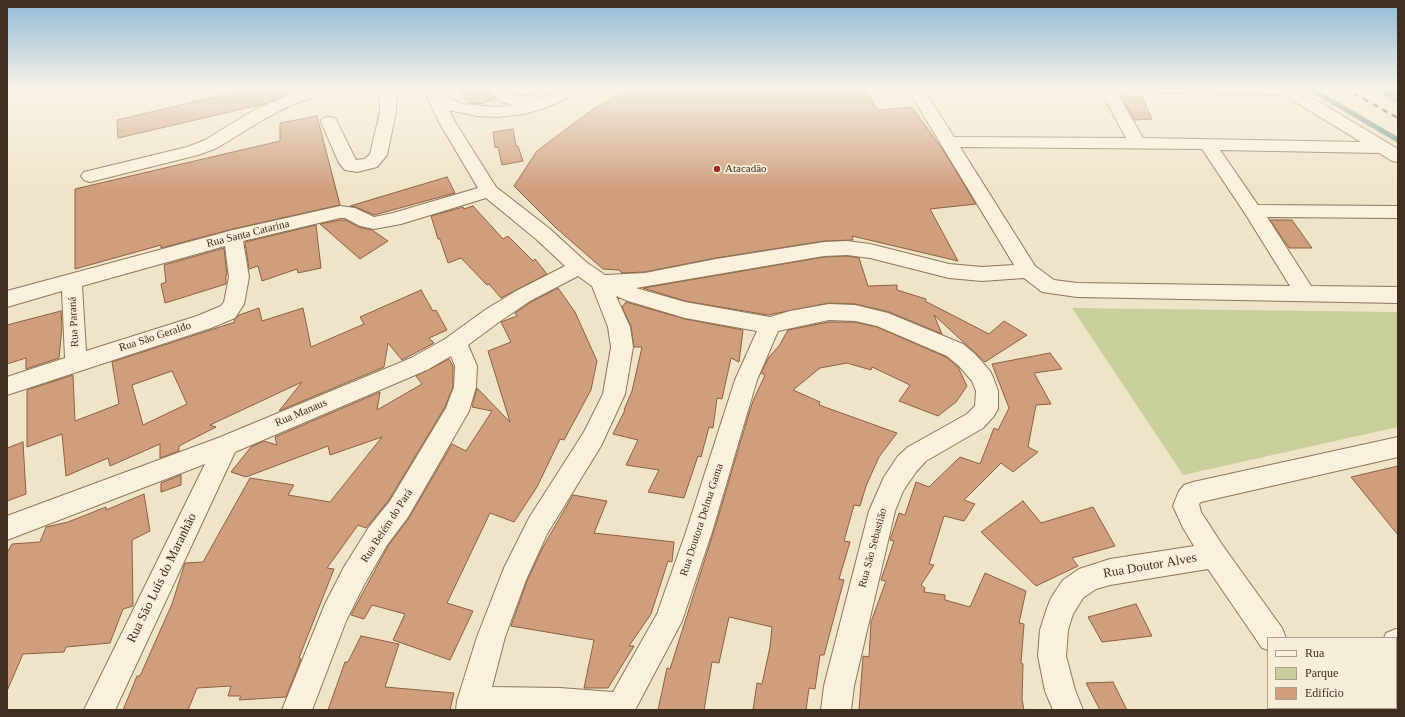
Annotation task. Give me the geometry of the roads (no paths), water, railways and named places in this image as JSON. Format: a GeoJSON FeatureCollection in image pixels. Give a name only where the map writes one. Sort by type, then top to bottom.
{"type":"FeatureCollection","features":[{"type":"Feature","properties":{"kind":"street"},"geometry":{"type":"LineString","coordinates":[[90,176],[192,151],[211,144],[248,121]]}},
{"type":"Feature","properties":{"kind":"street"},"geometry":{"type":"LineString","coordinates":[[329,122],[348,163],[351,166],[357,166],[371,163],[378,155],[386,121]]}},
{"type":"Feature","properties":{"kind":"street"},"geometry":{"type":"LineString","coordinates":[[447,121],[489,192],[543,234],[579,267],[603,282],[635,296],[685,310],[770,325]]}},
{"type":"Feature","properties":{"kind":"street"},"geometry":{"type":"LineString","coordinates":[[459,143],[469,127],[479,121]]}},
{"type":"Feature","properties":{"kind":"street"},"geometry":{"type":"LineString","coordinates":[[935,121],[1028,271],[1049,287],[1077,290],[1398,295]]}},
{"type":"Feature","properties":{"kind":"street"},"geometry":{"type":"LineString","coordinates":[[1125,121],[1137,143]]}},
{"type":"Feature","properties":{"kind":"street"},"geometry":{"type":"LineString","coordinates":[[1339,121],[1398,157]]}},
{"type":"Feature","properties":{"kind":"street"},"geometry":{"type":"LineString","coordinates":[[947,142],[1137,143],[1383,148]]}},
{"type":"Feature","properties":{"kind":"street"},"geometry":{"type":"LineString","coordinates":[[1207,144],[1253,211],[1305,293]]}},
{"type":"Feature","properties":{"kind":"street","name":"Rua Santa Catarina"},"geometry":{"type":"LineString","coordinates":[[7,299],[233,237],[345,211],[370,222],[384,221],[489,192]]}},
{"type":"Feature","properties":{"kind":"street"},"geometry":{"type":"LineString","coordinates":[[1253,211],[1398,212]]}},
{"type":"Feature","properties":{"kind":"street","name":"Rua São Geraldo"},"geometry":{"type":"LineString","coordinates":[[7,386],[204,322],[228,312],[234,304],[239,277],[233,237]]}},
{"type":"Feature","properties":{"kind":"street"},"geometry":{"type":"LineString","coordinates":[[603,282],[645,280],[716,266],[809,251],[847,248],[870,251],[949,271],[982,274],[1028,271]]}},
{"type":"Feature","properties":{"kind":"street","name":"Rua Manaus"},"geometry":{"type":"LineString","coordinates":[[7,528],[226,446],[406,369],[453,345],[492,316],[523,296],[579,267]]}},
{"type":"Feature","properties":{"kind":"street","name":"Rua Paraná"},"geometry":{"type":"LineString","coordinates":[[72,282],[76,363]]}},
{"type":"Feature","properties":{"kind":"street"},"geometry":{"type":"LineString","coordinates":[[471,705],[491,637],[514,577],[538,526],[593,438],[614,394],[619,371],[621,341],[619,327],[603,282]]}},
{"type":"Feature","properties":{"kind":"street","name":"Rua São Sebastião"},"geometry":{"type":"LineString","coordinates":[[770,325],[790,319],[829,312],[855,313],[881,319],[955,350],[967,360],[982,377],[987,391],[986,409],[975,421],[917,454],[907,464],[894,486],[880,518],[839,686],[836,710]]}},
{"type":"Feature","properties":{"kind":"street","name":"Rua Doutora Delma Gama"},"geometry":{"type":"LineString","coordinates":[[471,705],[560,703],[619,709],[668,621],[699,532],[746,380],[770,325]]}},
{"type":"Feature","properties":{"kind":"street","name":"Rua Belém do Pará"},"geometry":{"type":"LineString","coordinates":[[297,710],[335,614],[354,576],[378,536],[399,509],[457,411],[465,387],[466,366],[460,352],[453,345]]}},
{"type":"Feature","properties":{"kind":"street","name":"Rua São Luís do Maranhão"},"geometry":{"type":"LineString","coordinates":[[99,710],[226,446]]}},
{"type":"Feature","properties":{"kind":"street"},"geometry":{"type":"LineString","coordinates":[[1271,637],[1214,555],[1192,520],[1186,506],[1188,499],[1193,493],[1398,447]]}},
{"type":"Feature","properties":{"kind":"street","name":"Rua Doutor Alves"},"geometry":{"type":"LineString","coordinates":[[1068,710],[1060,691],[1052,656],[1054,630],[1061,608],[1073,589],[1089,578],[1110,572],[1214,555]]}},
{"type":"Feature","properties":{"kind":"waterway"},"geometry":{"type":"LineString","coordinates":[[1366,121],[1398,140]]}},
{"type":"Feature","properties":{"kind":"place","name":"Atacadão"},"geometry":{"type":"Point","coordinates":[717,169]}}]}
